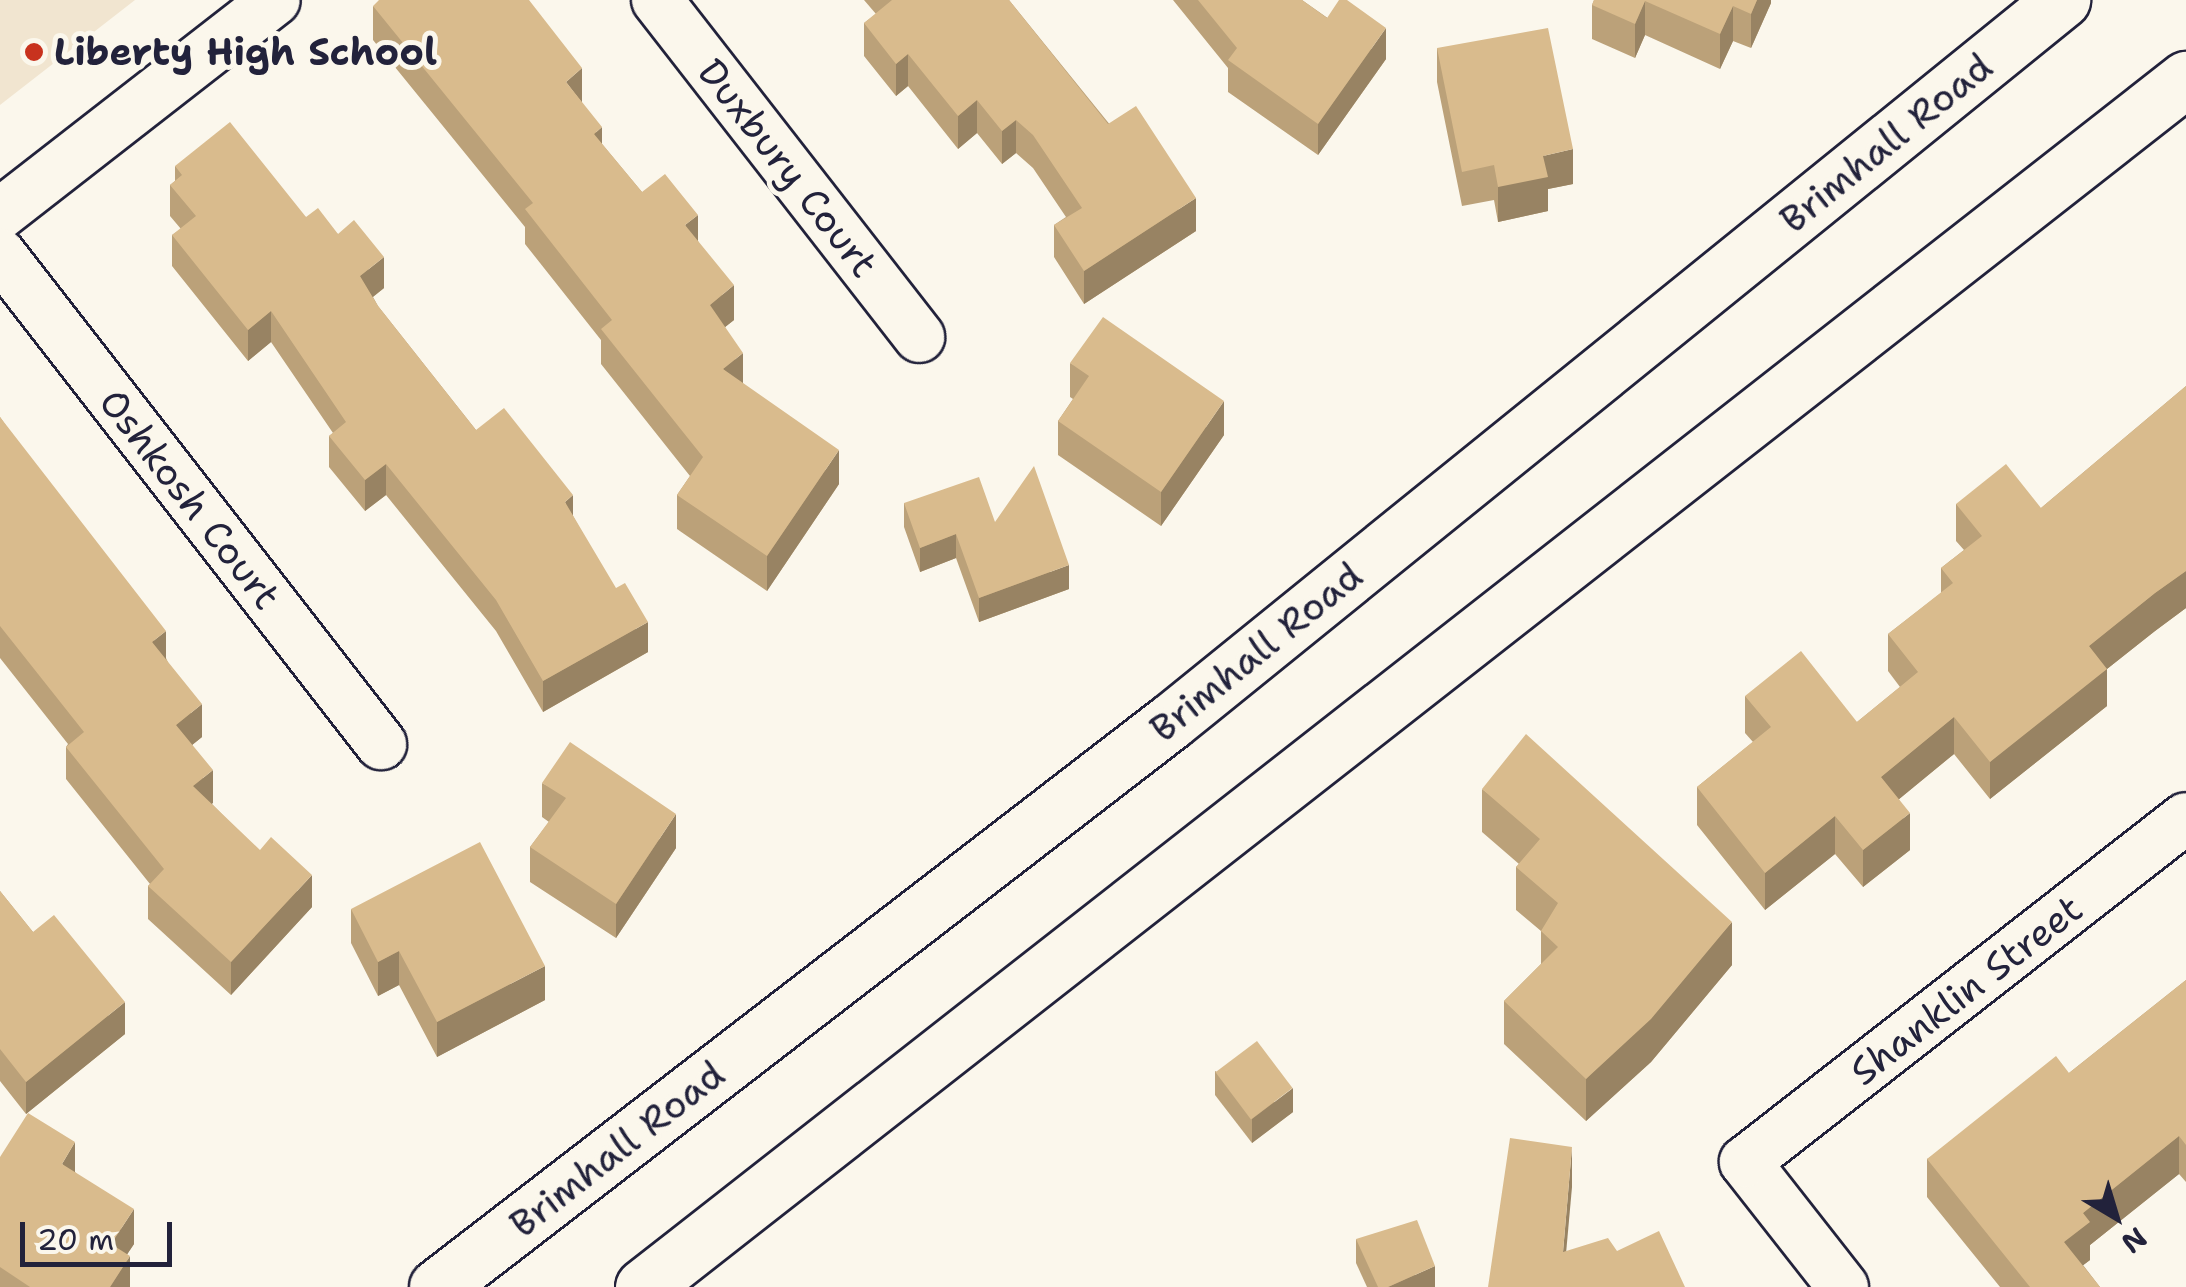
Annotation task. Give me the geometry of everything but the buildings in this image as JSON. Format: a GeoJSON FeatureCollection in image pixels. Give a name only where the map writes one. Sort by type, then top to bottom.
{"type":"FeatureCollection","features":[{"type":"Feature","properties":{"kind":"street"},"geometry":{"type":"LineString","coordinates":[[0,214],[276,0]]}},
{"type":"Feature","properties":{"kind":"street","name":"Duxbury Court"},"geometry":{"type":"LineString","coordinates":[[657,0],[920,337]]}},
{"type":"Feature","properties":{"kind":"street","name":"Brimhall Road"},"geometry":{"type":"LineString","coordinates":[[437,1287],[1170,722],[2062,0]]}},
{"type":"Feature","properties":{"kind":"street"},"geometry":{"type":"LineString","coordinates":[[643,1287],[2186,78]]}},
{"type":"Feature","properties":{"kind":"street","name":"Oshkosh Court"},"geometry":{"type":"LineString","coordinates":[[0,254],[381,744]]}},
{"type":"Feature","properties":{"kind":"street","name":"Shanklin Street"},"geometry":{"type":"LineString","coordinates":[[1843,1287],[1745,1162],[2186,818]]}},
{"type":"Feature","properties":{"kind":"shaded area","name":"Liberty High School"},"geometry":{"type":"Polygon","coordinates":[[[0,0],[135,0],[0,105],[0,0]]]}},
{"type":"Feature","properties":{"kind":"place","name":"Liberty High School"},"geometry":{"type":"Point","coordinates":[34,52]}}]}
